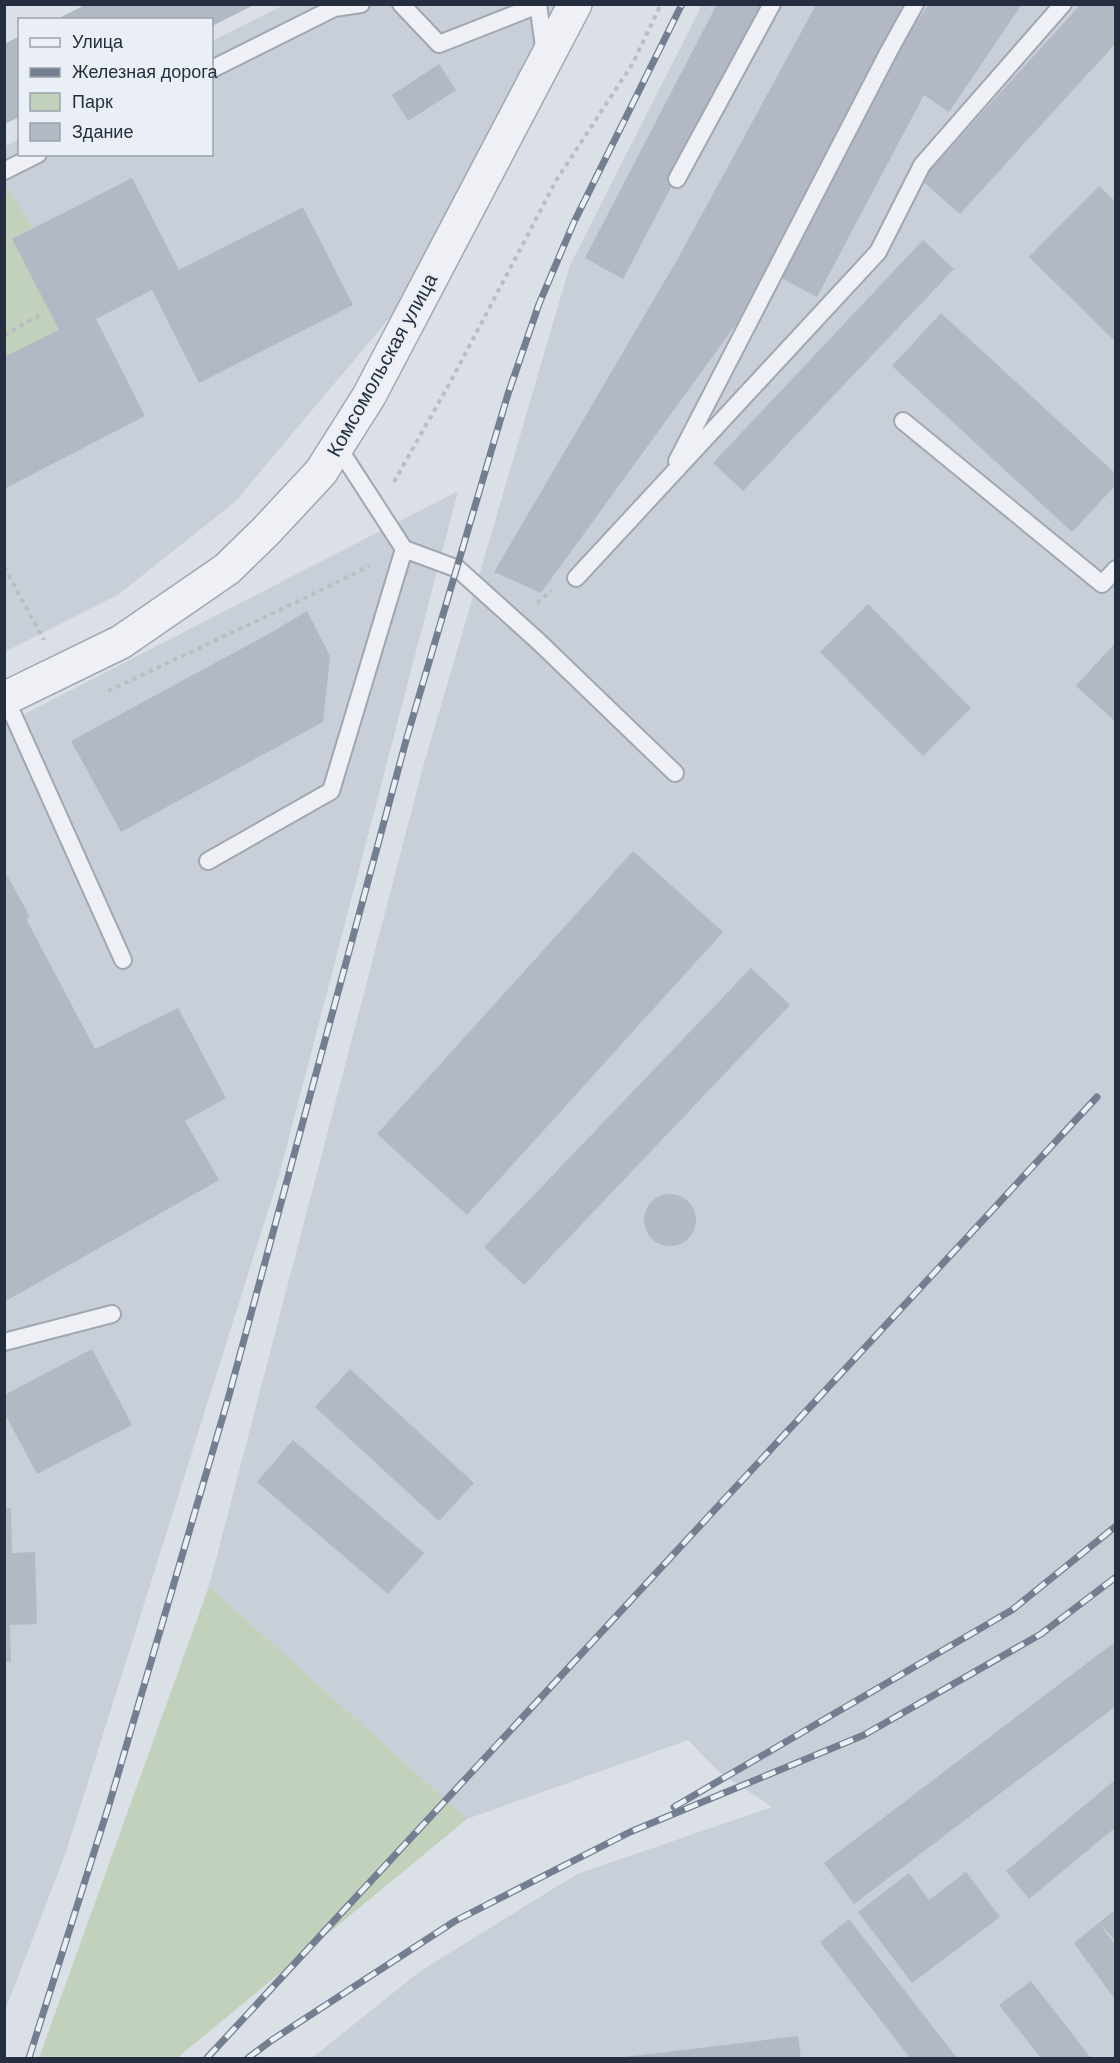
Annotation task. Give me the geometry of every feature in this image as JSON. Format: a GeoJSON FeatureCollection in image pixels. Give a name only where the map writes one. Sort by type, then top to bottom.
{"type":"FeatureCollection","features":[{"type":"Feature","properties":{"kind":"street","name":"Комсомольская улица"},"geometry":{"type":"LineString","coordinates":[[5,699],[121,642],[227,569],[321,472],[369,396],[575,4]]}},
{"type":"Feature","properties":{"kind":"lane"},"geometry":{"type":"LineString","coordinates":[[213,68],[334,8],[361,4]]}},
{"type":"Feature","properties":{"kind":"lane"},"geometry":{"type":"LineString","coordinates":[[401,4],[439,44],[538,5],[546,61]]}},
{"type":"Feature","properties":{"kind":"lane"},"geometry":{"type":"LineString","coordinates":[[677,179],[772,4]]}},
{"type":"Feature","properties":{"kind":"lane"},"geometry":{"type":"LineString","coordinates":[[667,480],[915,4]]}},
{"type":"Feature","properties":{"kind":"lane"},"geometry":{"type":"LineString","coordinates":[[576,578],[878,252],[922,165],[1063,4]]}},
{"type":"Feature","properties":{"kind":"lane"},"geometry":{"type":"LineString","coordinates":[[4,171],[34,156]]}},
{"type":"Feature","properties":{"kind":"lane"},"geometry":{"type":"LineString","coordinates":[[903,421],[1102,584],[1116,569]]}},
{"type":"Feature","properties":{"kind":"lane"},"geometry":{"type":"LineString","coordinates":[[338,447],[404,549],[458,569],[675,772]]}},
{"type":"Feature","properties":{"kind":"lane"},"geometry":{"type":"LineString","coordinates":[[208,861],[331,791],[404,549]]}},
{"type":"Feature","properties":{"kind":"lane"},"geometry":{"type":"LineString","coordinates":[[5,699],[123,960]]}},
{"type":"Feature","properties":{"kind":"lane"},"geometry":{"type":"LineString","coordinates":[[4,1342],[112,1314]]}},
{"type":"Feature","properties":{"kind":"path"},"geometry":{"type":"LineString","coordinates":[[378,510],[452,379],[557,179],[633,63],[661,4]]}},
{"type":"Feature","properties":{"kind":"path"},"geometry":{"type":"LineString","coordinates":[[4,335],[44,313]]}},
{"type":"Feature","properties":{"kind":"path"},"geometry":{"type":"LineString","coordinates":[[106,692],[404,549]]}},
{"type":"Feature","properties":{"kind":"path"},"geometry":{"type":"LineString","coordinates":[[4,567],[62,672]]}},
{"type":"Feature","properties":{"kind":"path"},"geometry":{"type":"LineString","coordinates":[[517,622],[569,575],[576,578]]}},
{"type":"Feature","properties":{"kind":"shaded area"},"geometry":{"type":"Polygon","coordinates":[[[284,5],[555,5],[392,315],[235,502],[119,594],[5,652],[5,146],[18,140],[18,156],[213,156],[213,40],[284,5]]]}},
{"type":"Feature","properties":{"kind":"shaded area"},"geometry":{"type":"Polygon","coordinates":[[[702,5],[1115,5],[1115,2058],[312,2058],[419,1972],[577,1874],[772,1807],[719,1772],[688,1740],[467,1819],[209,1586],[423,767],[570,265],[702,5]]]}},
{"type":"Feature","properties":{"kind":"shaded area"},"geometry":{"type":"Polygon","coordinates":[[[458,491],[279,1176],[66,1852],[5,2011],[5,724],[458,491]]]}},
{"type":"Feature","properties":{"kind":"green space"},"geometry":{"type":"Polygon","coordinates":[[[7,187],[33,228],[12,239],[59,330],[5,357],[4,188],[7,187]]]}},
{"type":"Feature","properties":{"kind":"green space"},"geometry":{"type":"Polygon","coordinates":[[[209,1586],[467,1819],[177,2058],[39,2058],[209,1586]]]}},
{"type":"Feature","properties":{"kind":"building"},"geometry":{"type":"Polygon","coordinates":[[[87,4],[256,4],[213,26],[213,18],[59,18],[87,4]]]}},
{"type":"Feature","properties":{"kind":"building"},"geometry":{"type":"Polygon","coordinates":[[[717,4],[767,4],[623,279],[585,258],[717,4]]]}},
{"type":"Feature","properties":{"kind":"building"},"geometry":{"type":"Polygon","coordinates":[[[929,4],[1022,4],[949,112],[924,95],[817,297],[779,277],[889,71],[885,69],[929,4]]]}},
{"type":"Feature","properties":{"kind":"building"},"geometry":{"type":"Polygon","coordinates":[[[1081,4],[1116,4],[1116,43],[960,214],[921,180],[1081,4]]]}},
{"type":"Feature","properties":{"kind":"building"},"geometry":{"type":"Polygon","coordinates":[[[816,5],[903,5],[737,323],[541,593],[494,572],[677,260],[816,5]]]}},
{"type":"Feature","properties":{"kind":"building"},"geometry":{"type":"Polygon","coordinates":[[[18,37],[18,118],[4,124],[4,44],[18,37]]]}},
{"type":"Feature","properties":{"kind":"building"},"geometry":{"type":"Polygon","coordinates":[[[439,64],[456,90],[408,121],[392,95],[439,64]]]}},
{"type":"Feature","properties":{"kind":"building"},"geometry":{"type":"Polygon","coordinates":[[[132,178],[179,270],[303,207],[353,305],[199,383],[152,290],[96,319],[145,416],[4,489],[4,357],[59,330],[12,239],[132,178]]]}},
{"type":"Feature","properties":{"kind":"building"},"geometry":{"type":"Polygon","coordinates":[[[1099,186],[1116,202],[1116,342],[1029,257],[1099,186]]]}},
{"type":"Feature","properties":{"kind":"building"},"geometry":{"type":"Polygon","coordinates":[[[923,240],[954,269],[743,491],[713,463],[923,240]]]}},
{"type":"Feature","properties":{"kind":"building"},"geometry":{"type":"Polygon","coordinates":[[[941,313],[1116,474],[1116,485],[1072,532],[892,366],[941,313]]]}},
{"type":"Feature","properties":{"kind":"building"},"geometry":{"type":"Polygon","coordinates":[[[868,604],[971,708],[923,756],[820,652],[868,604]]]}},
{"type":"Feature","properties":{"kind":"building"},"geometry":{"type":"Polygon","coordinates":[[[307,611],[330,656],[323,722],[121,832],[71,741],[307,611]]]}},
{"type":"Feature","properties":{"kind":"building"},"geometry":{"type":"Polygon","coordinates":[[[1116,642],[1116,722],[1076,686],[1116,642]]]}},
{"type":"Feature","properties":{"kind":"building"},"geometry":{"type":"Polygon","coordinates":[[[633,851],[723,932],[467,1215],[377,1134],[633,851]]]}},
{"type":"Feature","properties":{"kind":"building"},"geometry":{"type":"Polygon","coordinates":[[[4,870],[30,917],[26,919],[95,1049],[178,1008],[226,1098],[185,1121],[219,1180],[4,1302],[4,870]]]}},
{"type":"Feature","properties":{"kind":"building"},"geometry":{"type":"Polygon","coordinates":[[[751,968],[790,1005],[524,1285],[484,1247],[751,968]]]}},
{"type":"Feature","properties":{"kind":"building"},"geometry":{"type":"Polygon","coordinates":[[[670,1194],[680,1196],[688,1202],[694,1210],[696,1220],[694,1230],[688,1238],[680,1244],[670,1246],[660,1244],[652,1238],[646,1230],[644,1220],[646,1210],[652,1202],[660,1196],[670,1194]]]}},
{"type":"Feature","properties":{"kind":"building"},"geometry":{"type":"Polygon","coordinates":[[[92,1349],[132,1425],[37,1474],[4,1412],[4,1395],[92,1349]]]}},
{"type":"Feature","properties":{"kind":"building"},"geometry":{"type":"Polygon","coordinates":[[[350,1369],[474,1483],[439,1521],[315,1407],[350,1369]]]}},
{"type":"Feature","properties":{"kind":"building"},"geometry":{"type":"Polygon","coordinates":[[[293,1440],[424,1553],[388,1594],[257,1482],[293,1440]]]}},
{"type":"Feature","properties":{"kind":"building"},"geometry":{"type":"Polygon","coordinates":[[[5,1508],[11,1508],[12,1553],[35,1552],[37,1624],[10,1625],[11,1662],[5,1662],[5,1508]]]}},
{"type":"Feature","properties":{"kind":"building"},"geometry":{"type":"Polygon","coordinates":[[[1116,1641],[1116,1706],[854,1904],[824,1863],[1116,1641]]]}},
{"type":"Feature","properties":{"kind":"building"},"geometry":{"type":"Polygon","coordinates":[[[1116,1779],[1116,1827],[1029,1899],[1006,1871],[1116,1779]]]}},
{"type":"Feature","properties":{"kind":"building"},"geometry":{"type":"Polygon","coordinates":[[[966,1872],[1000,1917],[912,1983],[858,1912],[909,1873],[929,1900],[966,1872]]]}},
{"type":"Feature","properties":{"kind":"building"},"geometry":{"type":"Polygon","coordinates":[[[1116,1909],[1116,1941],[1100,1924],[1116,1946],[1116,2001],[1074,1943],[1116,1909]]]}},
{"type":"Feature","properties":{"kind":"building"},"geometry":{"type":"Polygon","coordinates":[[[849,1919],[957,2058],[910,2058],[820,1942],[849,1919]]]}},
{"type":"Feature","properties":{"kind":"building"},"geometry":{"type":"Polygon","coordinates":[[[1031,1981],[1091,2058],[1041,2058],[999,2005],[1031,1981]]]}},
{"type":"Feature","properties":{"kind":"building"},"geometry":{"type":"Polygon","coordinates":[[[798,2036],[801,2058],[625,2058],[625,2057],[798,2036]]]}},
{"type":"Feature","properties":{"kind":"railway"},"geometry":{"type":"LineString","coordinates":[[29,2058],[109,1805],[228,1399],[407,737],[508,394],[539,304],[574,222],[682,4]]}},
{"type":"Feature","properties":{"kind":"railway"},"geometry":{"type":"LineString","coordinates":[[207,2058],[1097,1097]]}},
{"type":"Feature","properties":{"kind":"railway"},"geometry":{"type":"LineString","coordinates":[[674,1807],[1012,1610],[1116,1526]]}},
{"type":"Feature","properties":{"kind":"railway"},"geometry":{"type":"LineString","coordinates":[[248,2058],[455,1921],[630,1832],[864,1735],[1041,1634],[1116,1577]]}}]}
